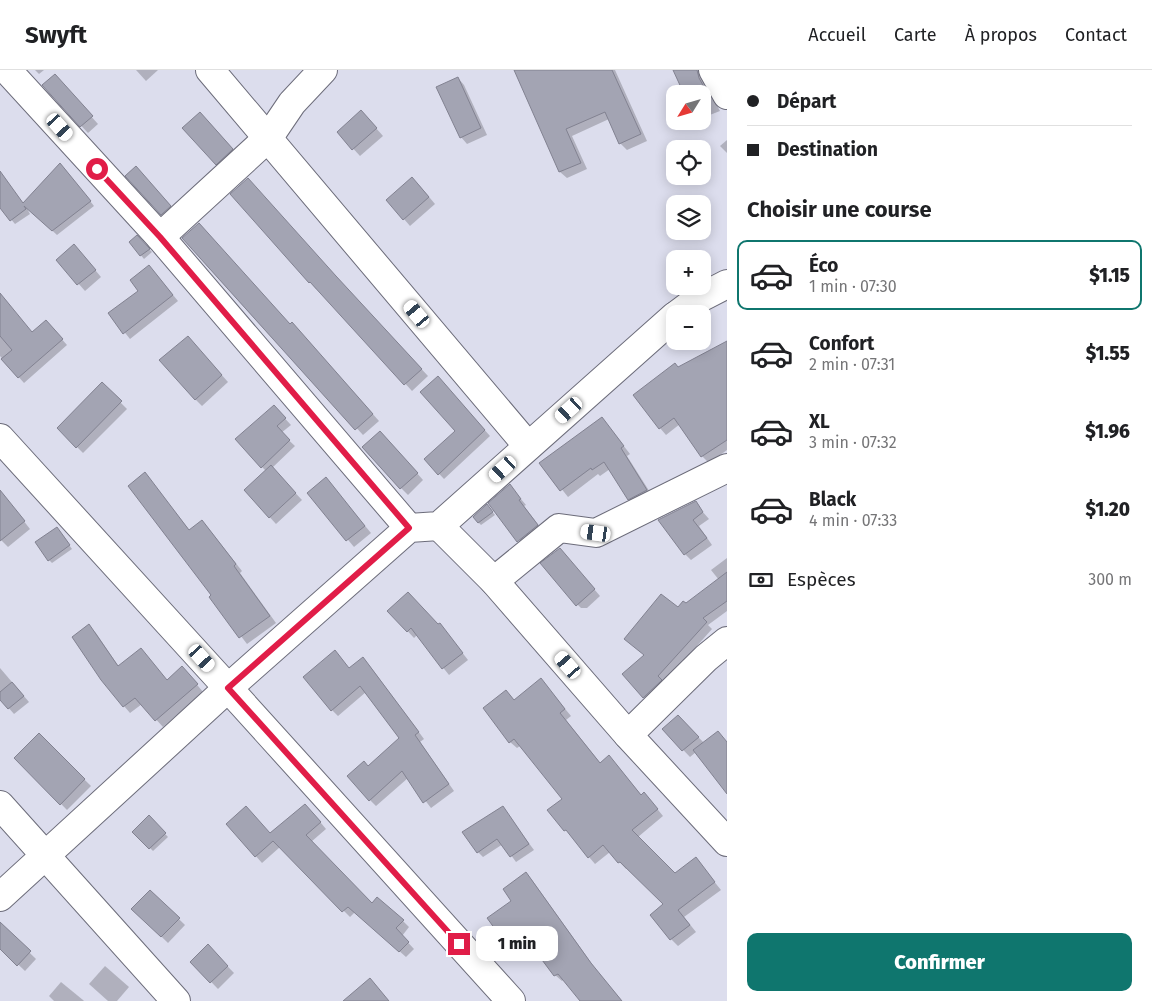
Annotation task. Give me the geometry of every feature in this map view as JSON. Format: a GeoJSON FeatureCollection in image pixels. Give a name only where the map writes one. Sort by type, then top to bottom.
{"type":"FeatureCollection","features":[{"type":"Feature","properties":{"kind":"street"},"geometry":{"type":"LineString","coordinates":[[210,70],[269,137],[528,446]]}},
{"type":"Feature","properties":{"kind":"street"},"geometry":{"type":"LineString","coordinates":[[160,237],[269,137],[292,103],[323,70]]}},
{"type":"Feature","properties":{"kind":"street"},"geometry":{"type":"LineString","coordinates":[[713,70],[727,95]]}},
{"type":"Feature","properties":{"kind":"street"},"geometry":{"type":"LineString","coordinates":[[5,72],[160,237],[409,528]]}},
{"type":"Feature","properties":{"kind":"street"},"geometry":{"type":"LineString","coordinates":[[690,305],[727,284]]}},
{"type":"Feature","properties":{"kind":"street"},"geometry":{"type":"LineString","coordinates":[[0,897],[228,688],[409,528],[438,526],[666,324]]}},
{"type":"Feature","properties":{"kind":"street"},"geometry":{"type":"LineString","coordinates":[[0,438],[511,1001]]}},
{"type":"Feature","properties":{"kind":"street"},"geometry":{"type":"LineString","coordinates":[[494,581],[559,528],[596,533],[727,468]]}},
{"type":"Feature","properties":{"kind":"street"},"geometry":{"type":"LineString","coordinates":[[438,526],[494,581],[628,735],[727,842]]}},
{"type":"Feature","properties":{"kind":"street"},"geometry":{"type":"LineString","coordinates":[[628,735],[706,658],[727,640]]}},
{"type":"Feature","properties":{"kind":"street"},"geometry":{"type":"LineString","coordinates":[[0,805],[176,1001]]}},
{"type":"Feature","properties":{"kind":"building"},"geometry":{"type":"Polygon","coordinates":[[[514,70],[612,70],[641,134],[619,144],[605,112],[566,129],[581,163],[559,172],[514,70]]]}},
{"type":"Feature","properties":{"kind":"building"},"geometry":{"type":"Polygon","coordinates":[[[673,70],[697,70],[703,85],[680,85],[673,70]]]}},
{"type":"Feature","properties":{"kind":"building"},"geometry":{"type":"Polygon","coordinates":[[[55,74],[93,116],[80,127],[42,85],[55,74]]]}},
{"type":"Feature","properties":{"kind":"building"},"geometry":{"type":"Polygon","coordinates":[[[458,77],[481,128],[460,138],[436,87],[458,77]]]}},
{"type":"Feature","properties":{"kind":"building"},"geometry":{"type":"Polygon","coordinates":[[[361,110],[377,128],[352,150],[337,132],[361,110]]]}},
{"type":"Feature","properties":{"kind":"building"},"geometry":{"type":"Polygon","coordinates":[[[200,112],[233,149],[216,165],[182,128],[200,112]]]}},
{"type":"Feature","properties":{"kind":"building"},"geometry":{"type":"Polygon","coordinates":[[[60,163],[91,201],[52,231],[24,206],[26,209],[10,221],[0,208],[0,171],[23,203],[60,163]]]}},
{"type":"Feature","properties":{"kind":"building"},"geometry":{"type":"Polygon","coordinates":[[[136,166],[171,206],[161,215],[125,176],[136,166]]]}},
{"type":"Feature","properties":{"kind":"building"},"geometry":{"type":"Polygon","coordinates":[[[412,177],[429,197],[403,220],[386,200],[412,177]]]}},
{"type":"Feature","properties":{"kind":"building"},"geometry":{"type":"Polygon","coordinates":[[[248,178],[422,369],[404,385],[309,283],[230,194],[248,178]]]}},
{"type":"Feature","properties":{"kind":"building"},"geometry":{"type":"Polygon","coordinates":[[[199,223],[290,324],[292,322],[373,414],[355,430],[182,238],[199,223]]]}},
{"type":"Feature","properties":{"kind":"building"},"geometry":{"type":"Polygon","coordinates":[[[137,235],[150,249],[140,256],[129,242],[137,235]]]}},
{"type":"Feature","properties":{"kind":"building"},"geometry":{"type":"Polygon","coordinates":[[[74,244],[96,270],[77,285],[56,260],[74,244]]]}},
{"type":"Feature","properties":{"kind":"building"},"geometry":{"type":"Polygon","coordinates":[[[149,265],[173,295],[123,334],[108,313],[138,291],[130,280],[149,265]]]}},
{"type":"Feature","properties":{"kind":"building"},"geometry":{"type":"Polygon","coordinates":[[[0,293],[32,332],[46,320],[63,339],[18,378],[1,359],[12,350],[0,336],[0,293]]]}},
{"type":"Feature","properties":{"kind":"building"},"geometry":{"type":"Polygon","coordinates":[[[188,336],[222,375],[195,400],[159,360],[188,336]]]}},
{"type":"Feature","properties":{"kind":"building"},"geometry":{"type":"Polygon","coordinates":[[[727,341],[727,440],[701,457],[674,418],[659,429],[633,395],[675,363],[678,367],[727,341]]]}},
{"type":"Feature","properties":{"kind":"building"},"geometry":{"type":"Polygon","coordinates":[[[438,376],[485,430],[438,475],[424,459],[455,431],[420,392],[438,376]]]}},
{"type":"Feature","properties":{"kind":"building"},"geometry":{"type":"Polygon","coordinates":[[[102,382],[122,401],[76,448],[57,428],[102,382]]]}},
{"type":"Feature","properties":{"kind":"building"},"geometry":{"type":"Polygon","coordinates":[[[274,405],[286,418],[277,426],[290,440],[261,468],[235,439],[274,405]]]}},
{"type":"Feature","properties":{"kind":"building"},"geometry":{"type":"Polygon","coordinates":[[[602,417],[624,446],[621,448],[647,490],[628,500],[604,462],[592,470],[591,468],[560,491],[539,463],[602,417]]]}},
{"type":"Feature","properties":{"kind":"building"},"geometry":{"type":"Polygon","coordinates":[[[380,431],[418,473],[400,489],[362,447],[380,431]]]}},
{"type":"Feature","properties":{"kind":"building"},"geometry":{"type":"Polygon","coordinates":[[[271,465],[296,493],[269,518],[244,490],[271,465]]]}},
{"type":"Feature","properties":{"kind":"building"},"geometry":{"type":"Polygon","coordinates":[[[145,472],[189,530],[202,520],[236,564],[234,566],[270,616],[239,638],[209,597],[211,595],[128,486],[145,472]]]}},
{"type":"Feature","properties":{"kind":"building"},"geometry":{"type":"Polygon","coordinates":[[[326,477],[365,526],[346,541],[307,493],[326,477]]]}},
{"type":"Feature","properties":{"kind":"building"},"geometry":{"type":"Polygon","coordinates":[[[510,484],[521,499],[519,500],[538,525],[517,542],[488,503],[510,484]]]}},
{"type":"Feature","properties":{"kind":"building"},"geometry":{"type":"Polygon","coordinates":[[[0,490],[25,521],[0,541],[0,490]]]}},
{"type":"Feature","properties":{"kind":"building"},"geometry":{"type":"Polygon","coordinates":[[[696,501],[703,512],[693,520],[707,538],[684,555],[658,520],[696,501]]]}},
{"type":"Feature","properties":{"kind":"building"},"geometry":{"type":"Polygon","coordinates":[[[487,504],[493,512],[478,523],[473,517],[487,504]]]}},
{"type":"Feature","properties":{"kind":"building"},"geometry":{"type":"Polygon","coordinates":[[[57,527],[70,545],[48,561],[35,542],[57,527]]]}},
{"type":"Feature","properties":{"kind":"building"},"geometry":{"type":"Polygon","coordinates":[[[560,548],[595,589],[576,606],[540,563],[560,548]]]}},
{"type":"Feature","properties":{"kind":"building"},"geometry":{"type":"Polygon","coordinates":[[[727,572],[727,601],[703,618],[707,622],[658,676],[662,680],[643,698],[622,674],[644,655],[624,639],[661,594],[678,607],[683,601],[686,603],[727,572]]]}},
{"type":"Feature","properties":{"kind":"building"},"geometry":{"type":"Polygon","coordinates":[[[408,592],[438,624],[440,623],[463,653],[442,669],[411,628],[407,632],[387,611],[408,592]]]}},
{"type":"Feature","properties":{"kind":"building"},"geometry":{"type":"Polygon","coordinates":[[[89,624],[118,666],[141,648],[167,680],[182,666],[198,684],[155,721],[135,698],[123,707],[101,680],[72,637],[89,624]]]}},
{"type":"Feature","properties":{"kind":"building"},"geometry":{"type":"Polygon","coordinates":[[[335,650],[349,668],[363,657],[419,732],[415,735],[449,784],[423,803],[402,771],[369,801],[347,776],[364,761],[368,766],[399,738],[360,686],[331,711],[303,677],[335,650]]]}},
{"type":"Feature","properties":{"kind":"building"},"geometry":{"type":"Polygon","coordinates":[[[541,678],[565,709],[560,713],[600,763],[609,755],[641,795],[644,792],[658,809],[632,830],[675,873],[696,857],[715,882],[678,910],[690,925],[670,940],[650,915],[663,904],[620,862],[618,863],[603,845],[588,858],[547,810],[562,799],[514,739],[509,743],[483,708],[506,690],[514,700],[541,678]]]}},
{"type":"Feature","properties":{"kind":"building"},"geometry":{"type":"Polygon","coordinates":[[[12,682],[24,696],[8,709],[0,700],[0,692],[12,682]]]}},
{"type":"Feature","properties":{"kind":"building"},"geometry":{"type":"Polygon","coordinates":[[[678,715],[699,737],[682,751],[662,729],[678,715]]]}},
{"type":"Feature","properties":{"kind":"building"},"geometry":{"type":"Polygon","coordinates":[[[718,731],[727,742],[727,794],[693,750],[718,731]]]}},
{"type":"Feature","properties":{"kind":"building"},"geometry":{"type":"Polygon","coordinates":[[[39,733],[85,779],[60,805],[14,758],[39,733]]]}},
{"type":"Feature","properties":{"kind":"building"},"geometry":{"type":"Polygon","coordinates":[[[305,804],[321,822],[306,835],[372,903],[377,897],[404,920],[396,928],[409,942],[399,952],[348,907],[342,912],[273,841],[255,857],[226,824],[246,806],[270,833],[305,804]]]}},
{"type":"Feature","properties":{"kind":"building"},"geometry":{"type":"Polygon","coordinates":[[[503,806],[529,844],[510,857],[497,839],[477,853],[462,832],[503,806]]]}},
{"type":"Feature","properties":{"kind":"building"},"geometry":{"type":"Polygon","coordinates":[[[149,815],[166,833],[149,849],[132,832],[149,815]]]}},
{"type":"Feature","properties":{"kind":"building"},"geometry":{"type":"Polygon","coordinates":[[[526,872],[591,963],[622,1001],[580,1001],[558,974],[554,976],[519,929],[503,940],[487,918],[511,901],[503,889],[526,872]]]}},
{"type":"Feature","properties":{"kind":"building"},"geometry":{"type":"Polygon","coordinates":[[[150,890],[180,918],[161,937],[131,909],[150,890]]]}},
{"type":"Feature","properties":{"kind":"building"},"geometry":{"type":"Polygon","coordinates":[[[0,922],[31,951],[17,966],[0,949],[0,922]]]}},
{"type":"Feature","properties":{"kind":"building"},"geometry":{"type":"Polygon","coordinates":[[[208,944],[228,966],[210,983],[190,962],[208,944]]]}},
{"type":"Feature","properties":{"kind":"building"},"geometry":{"type":"Polygon","coordinates":[[[370,978],[389,1001],[343,1001],[370,978]]]}},
{"type":"Feature","properties":{"kind":"route"},"geometry":{"type":"LineString","coordinates":[[97,169],[160,237],[409,528],[228,688],[459,944]]}}]}
